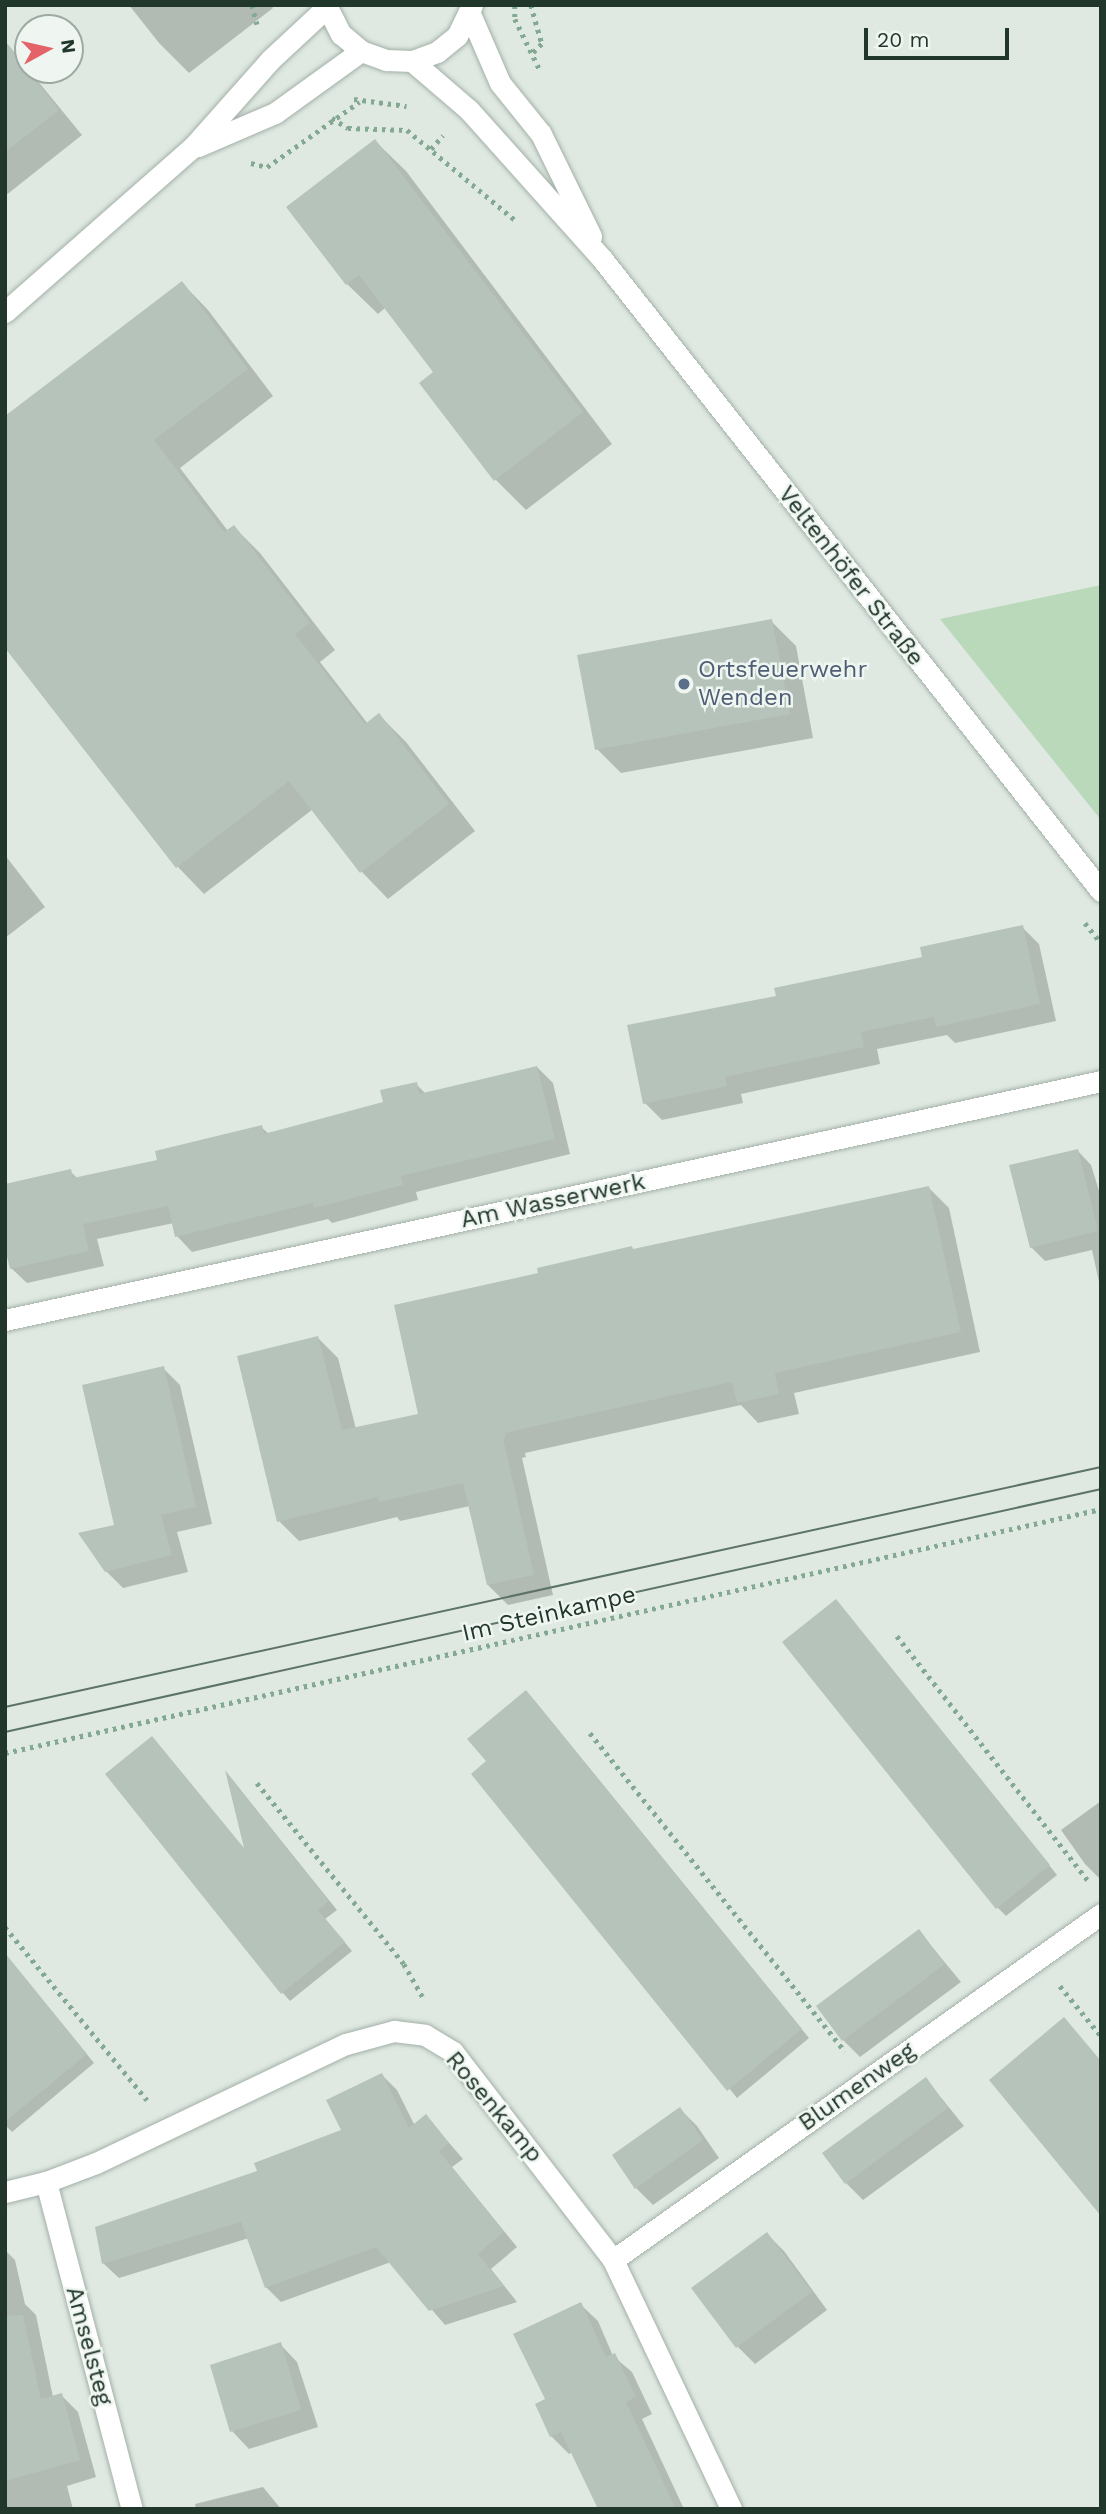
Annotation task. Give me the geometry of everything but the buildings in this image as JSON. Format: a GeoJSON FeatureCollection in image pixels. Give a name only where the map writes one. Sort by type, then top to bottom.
{"type":"FeatureCollection","features":[{"type":"Feature","properties":{"kind":"street"},"geometry":{"type":"LineString","coordinates":[[5,312],[192,148],[270,60],[326,7],[341,34],[361,51],[386,60],[412,61]]}},
{"type":"Feature","properties":{"kind":"street","name":"Veltenhöfer Straße"},"geometry":{"type":"LineString","coordinates":[[471,9],[457,36],[437,52],[412,61],[469,110],[603,260],[1101,891]]}},
{"type":"Feature","properties":{"kind":"street","name":"Veltenhöfer Straße"},"geometry":{"type":"LineString","coordinates":[[471,9],[500,83],[541,134],[603,260]]}},
{"type":"Feature","properties":{"kind":"street"},"geometry":{"type":"LineString","coordinates":[[192,148],[275,113],[361,51]]}},
{"type":"Feature","properties":{"kind":"street","name":"Am Wasserwerk"},"geometry":{"type":"LineString","coordinates":[[5,1320],[1101,1081]]}},
{"type":"Feature","properties":{"kind":"street","name":"Blumenweg"},"geometry":{"type":"LineString","coordinates":[[613,2260],[1101,1914]]}},
{"type":"Feature","properties":{"kind":"street","name":"Rosenkamp"},"geometry":{"type":"LineString","coordinates":[[5,2192],[46,2182],[96,2163],[346,2045],[394,2031],[425,2035],[453,2052],[613,2260],[732,2509]]}},
{"type":"Feature","properties":{"kind":"street","name":"Amselsteg"},"geometry":{"type":"LineString","coordinates":[[46,2182],[132,2509]]}},
{"type":"Feature","properties":{"kind":"path"},"geometry":{"type":"LineString","coordinates":[[252,5],[270,60]]}},
{"type":"Feature","properties":{"kind":"path"},"geometry":{"type":"LineString","coordinates":[[531,5],[542,44]]}},
{"type":"Feature","properties":{"kind":"path"},"geometry":{"type":"LineString","coordinates":[[320,81],[359,102],[416,107]]}},
{"type":"Feature","properties":{"kind":"path"},"geometry":{"type":"LineString","coordinates":[[298,96],[348,128],[407,130],[518,220],[513,209]]}},
{"type":"Feature","properties":{"kind":"path","name":"Im Steinkampe"},"geometry":{"type":"LineString","coordinates":[[5,1753],[1101,1509]]}},
{"type":"Feature","properties":{"kind":"path"},"geometry":{"type":"LineString","coordinates":[[897,1636],[1092,1886]]}},
{"type":"Feature","properties":{"kind":"path"},"geometry":{"type":"LineString","coordinates":[[590,1733],[867,2079]]}},
{"type":"Feature","properties":{"kind":"path"},"geometry":{"type":"LineString","coordinates":[[257,1783],[404,1964],[453,2052]]}},
{"type":"Feature","properties":{"kind":"path"},"geometry":{"type":"LineString","coordinates":[[5,1927],[170,2128]]}},
{"type":"Feature","properties":{"kind":"path"},"geometry":{"type":"LineString","coordinates":[[1037,1959],[1101,2036]]}},
{"type":"Feature","properties":{"kind":"green space"},"geometry":{"type":"Polygon","coordinates":[[[1101,585],[1101,820],[940,619],[1101,585]]]}},
{"type":"Feature","properties":{"kind":"tram line"},"geometry":{"type":"LineString","coordinates":[[5,1707],[1101,1467]]}},
{"type":"Feature","properties":{"kind":"tram line"},"geometry":{"type":"LineString","coordinates":[[5,1732],[1101,1489]]}},
{"type":"Feature","properties":{"kind":"place","name":"Ortsfeuerwehr Wenden"},"geometry":{"type":"Point","coordinates":[684,684]}}]}
